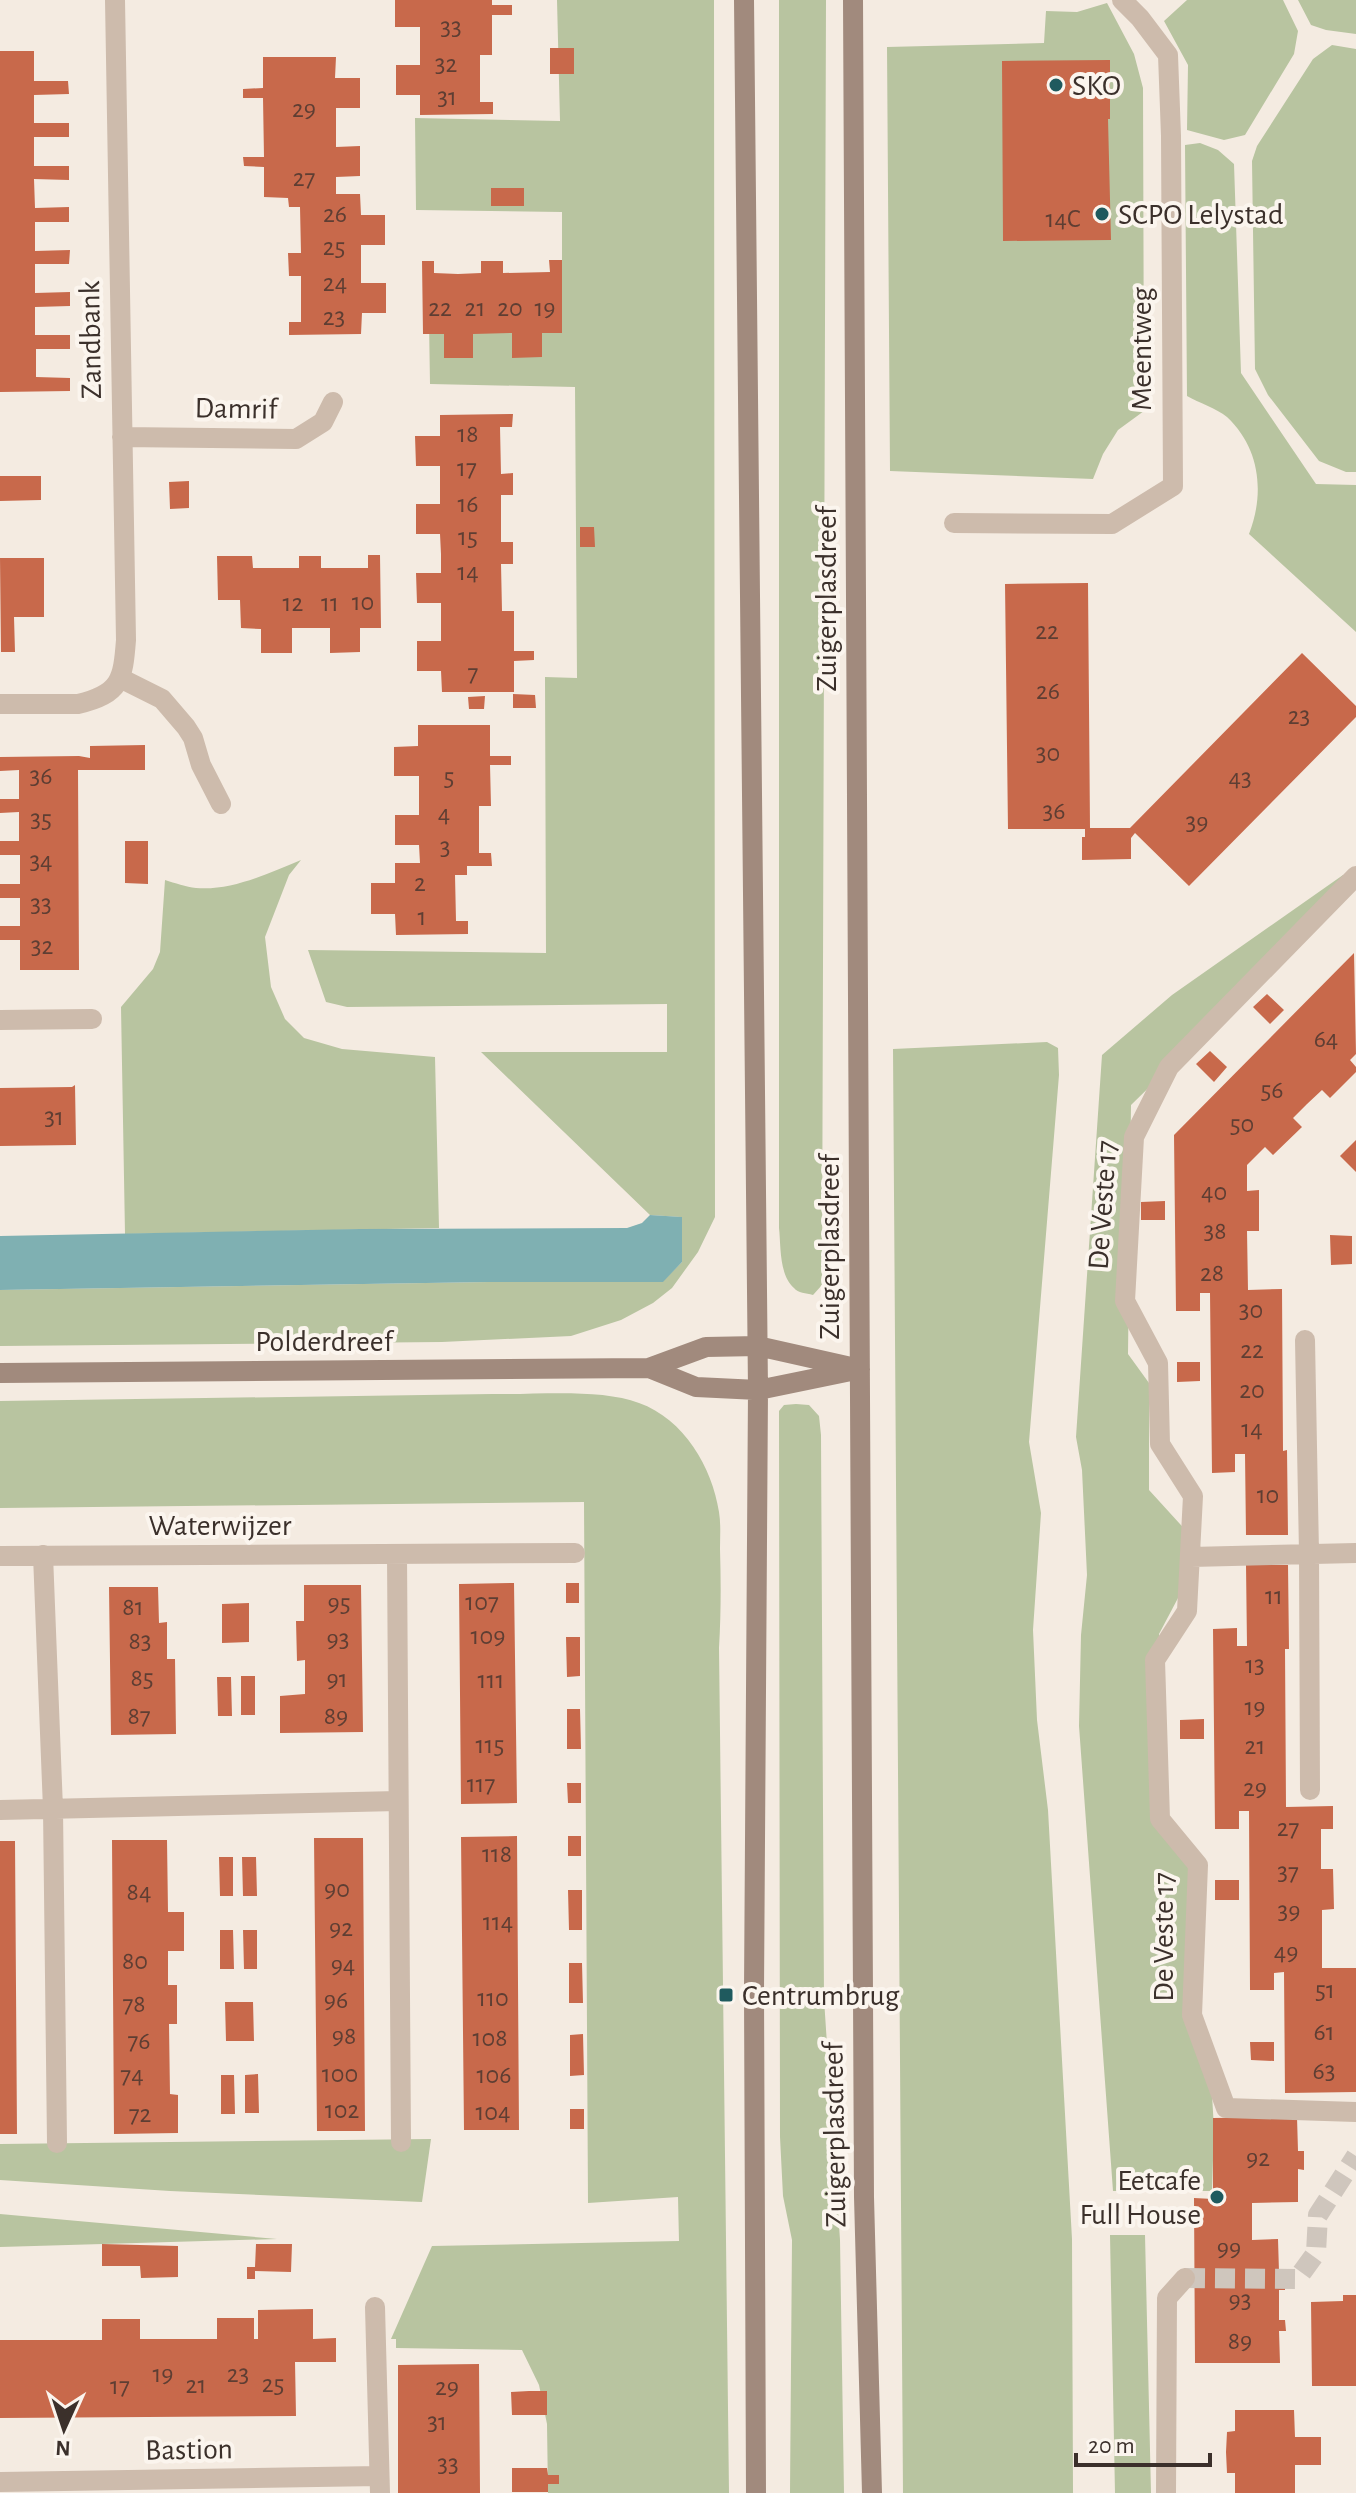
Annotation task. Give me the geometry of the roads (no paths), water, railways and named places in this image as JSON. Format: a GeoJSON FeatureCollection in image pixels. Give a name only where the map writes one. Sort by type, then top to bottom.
{"type":"FeatureCollection","features":[{"type":"Feature","properties":{"kind":"main road"},"geometry":{"type":"LineString","coordinates":[[744,0],[758,1346],[754,2023],[756,2493]]}},
{"type":"Feature","properties":{"kind":"main road","name":"Zuigerplasdreef"},"geometry":{"type":"LineString","coordinates":[[853,0],[864,2197],[872,2493]]}},
{"type":"Feature","properties":{"kind":"main road","name":"Polderdreef"},"geometry":{"type":"LineString","coordinates":[[0,1373],[649,1368],[706,1347],[758,1346],[860,1369]]}},
{"type":"Feature","properties":{"kind":"main road","name":"Polderdreef"},"geometry":{"type":"LineString","coordinates":[[649,1368],[696,1387],[758,1390],[860,1369]]}},
{"type":"Feature","properties":{"kind":"street","name":"Zandbank"},"geometry":{"type":"LineString","coordinates":[[115,0],[126,640],[120,678]]}},
{"type":"Feature","properties":{"kind":"street","name":"Meentweg"},"geometry":{"type":"LineString","coordinates":[[954,523],[1112,524],[1173,486],[1168,55],[1122,0]]}},
{"type":"Feature","properties":{"kind":"street","name":"Damrif"},"geometry":{"type":"LineString","coordinates":[[122,437],[296,439],[323,422],[333,402]]}},
{"type":"Feature","properties":{"kind":"street"},"geometry":{"type":"LineString","coordinates":[[0,704],[78,704],[112,689],[120,678],[162,699],[186,727],[221,804]]}},
{"type":"Feature","properties":{"kind":"street","name":"De Veste 17"},"geometry":{"type":"LineString","coordinates":[[1356,876],[1169,1067],[1134,1137],[1125,1301],[1158,1363],[1160,1444],[1193,1496],[1187,1611],[1155,1660],[1160,1819],[1198,1865],[1192,2015],[1226,2108],[1356,2112]]}},
{"type":"Feature","properties":{"kind":"street"},"geometry":{"type":"LineString","coordinates":[[0,1020],[92,1019]]}},
{"type":"Feature","properties":{"kind":"street"},"geometry":{"type":"LineString","coordinates":[[1305,1340],[1310,1790]]}},
{"type":"Feature","properties":{"kind":"street","name":"Waterwijzer"},"geometry":{"type":"LineString","coordinates":[[0,1556],[575,1553]]}},
{"type":"Feature","properties":{"kind":"street"},"geometry":{"type":"LineString","coordinates":[[1191,1557],[1356,1553]]}},
{"type":"Feature","properties":{"kind":"street"},"geometry":{"type":"LineString","coordinates":[[43,1555],[53,1809],[57,2143]]}},
{"type":"Feature","properties":{"kind":"street"},"geometry":{"type":"LineString","coordinates":[[397,1555],[401,2142]]}},
{"type":"Feature","properties":{"kind":"street"},"geometry":{"type":"LineString","coordinates":[[0,1810],[398,1801]]}},
{"type":"Feature","properties":{"kind":"street"},"geometry":{"type":"LineString","coordinates":[[1166,2493],[1167,2298],[1185,2278]]}},
{"type":"Feature","properties":{"kind":"street","name":"Bastion"},"geometry":{"type":"LineString","coordinates":[[0,2482],[380,2484],[375,2307]]}},
{"type":"Feature","properties":{"kind":"water"},"geometry":{"type":"Polygon","coordinates":[[[650,1215],[682,1217],[682,1262],[663,1282],[0,1290],[0,1236],[360,1229],[627,1228],[642,1223],[650,1215]]]}},
{"type":"Feature","properties":{"kind":"tunnel"},"geometry":{"type":"LineString","coordinates":[[1185,2278],[1297,2279],[1316,2253],[1318,2215],[1356,2156]]}},
{"type":"Feature","properties":{"kind":"place","name":"SKO"},"geometry":{"type":"Point","coordinates":[1056,85]}},
{"type":"Feature","properties":{"kind":"place","name":"SCPO Lelystad"},"geometry":{"type":"Point","coordinates":[1102,214]}},
{"type":"Feature","properties":{"kind":"place","name":"Centrumbrug"},"geometry":{"type":"Point","coordinates":[726,1995]}},
{"type":"Feature","properties":{"kind":"place","name":"Eetcafe Full House"},"geometry":{"type":"Point","coordinates":[1217,2197]}}]}
